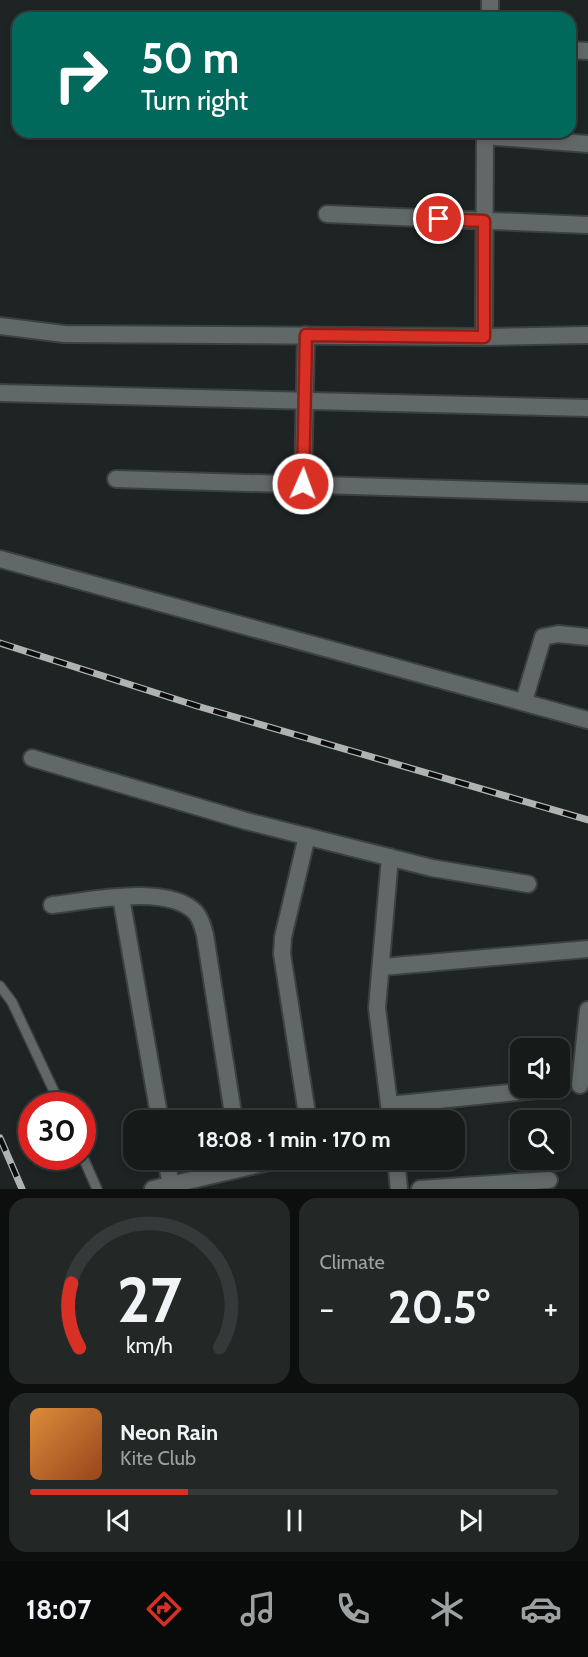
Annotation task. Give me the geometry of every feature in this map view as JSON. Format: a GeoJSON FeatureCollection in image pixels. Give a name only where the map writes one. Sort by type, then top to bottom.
{"type":"FeatureCollection","features":[{"type":"Feature","properties":{"kind":"street"},"geometry":{"type":"LineString","coordinates":[[484,337],[485,138]]}},
{"type":"Feature","properties":{"kind":"street"},"geometry":{"type":"LineString","coordinates":[[526,138],[588,144]]}},
{"type":"Feature","properties":{"kind":"street"},"geometry":{"type":"LineString","coordinates":[[327,214],[588,225]]}},
{"type":"Feature","properties":{"kind":"street"},"geometry":{"type":"LineString","coordinates":[[0,326],[64,334],[484,337],[588,335]]}},
{"type":"Feature","properties":{"kind":"street"},"geometry":{"type":"LineString","coordinates":[[303,484],[306,335]]}},
{"type":"Feature","properties":{"kind":"street"},"geometry":{"type":"LineString","coordinates":[[0,393],[588,408]]}},
{"type":"Feature","properties":{"kind":"street"},"geometry":{"type":"LineString","coordinates":[[116,479],[587,493]]}},
{"type":"Feature","properties":{"kind":"street"},"geometry":{"type":"LineString","coordinates":[[0,559],[588,720]]}},
{"type":"Feature","properties":{"kind":"street"},"geometry":{"type":"LineString","coordinates":[[524,701],[543,636],[558,634],[588,637]]}},
{"type":"Feature","properties":{"kind":"street"},"geometry":{"type":"LineString","coordinates":[[32,758],[307,836],[432,868],[528,884]]}},
{"type":"Feature","properties":{"kind":"street"},"geometry":{"type":"LineString","coordinates":[[306,1110],[282,954],[283,937],[307,836]]}},
{"type":"Feature","properties":{"kind":"street"},"geometry":{"type":"LineString","coordinates":[[390,857],[377,1008],[390,1110]]}},
{"type":"Feature","properties":{"kind":"street"},"geometry":{"type":"LineString","coordinates":[[121,897],[158,1110]]}},
{"type":"Feature","properties":{"kind":"street"},"geometry":{"type":"LineString","coordinates":[[52,905],[121,897],[155,897],[175,901],[196,913],[202,923],[232,1110]]}},
{"type":"Feature","properties":{"kind":"street"},"geometry":{"type":"LineString","coordinates":[[382,967],[588,949]]}},
{"type":"Feature","properties":{"kind":"street"},"geometry":{"type":"LineString","coordinates":[[584,1092],[587,1020]]}},
{"type":"Feature","properties":{"kind":"street"},"geometry":{"type":"LineString","coordinates":[[409,1110],[510,1094]]}},
{"type":"Feature","properties":{"kind":"street"},"geometry":{"type":"LineString","coordinates":[[168,1170],[171,1184]]}},
{"type":"Feature","properties":{"kind":"street"},"geometry":{"type":"LineString","coordinates":[[153,1189],[217,1170]]}},
{"type":"Feature","properties":{"kind":"street"},"geometry":{"type":"LineString","coordinates":[[397,1170],[399,1189]]}},
{"type":"Feature","properties":{"kind":"street"},"geometry":{"type":"LineString","coordinates":[[420,1189],[549,1180]]}},
{"type":"Feature","properties":{"kind":"lane"},"geometry":{"type":"LineString","coordinates":[[0,986],[12,1002],[54,1092]]}},
{"type":"Feature","properties":{"kind":"lane"},"geometry":{"type":"LineString","coordinates":[[89,1170],[98,1189]]}},
{"type":"Feature","properties":{"kind":"railway"},"geometry":{"type":"LineString","coordinates":[[0,643],[197,706],[588,820]]}},
{"type":"Feature","properties":{"kind":"railway"},"geometry":{"type":"LineString","coordinates":[[0,1138],[22,1189]]}},
{"type":"Feature","properties":{"kind":"route"},"geometry":{"type":"LineString","coordinates":[[303,484],[306,335],[484,337],[484,221],[439,219]]}}]}
